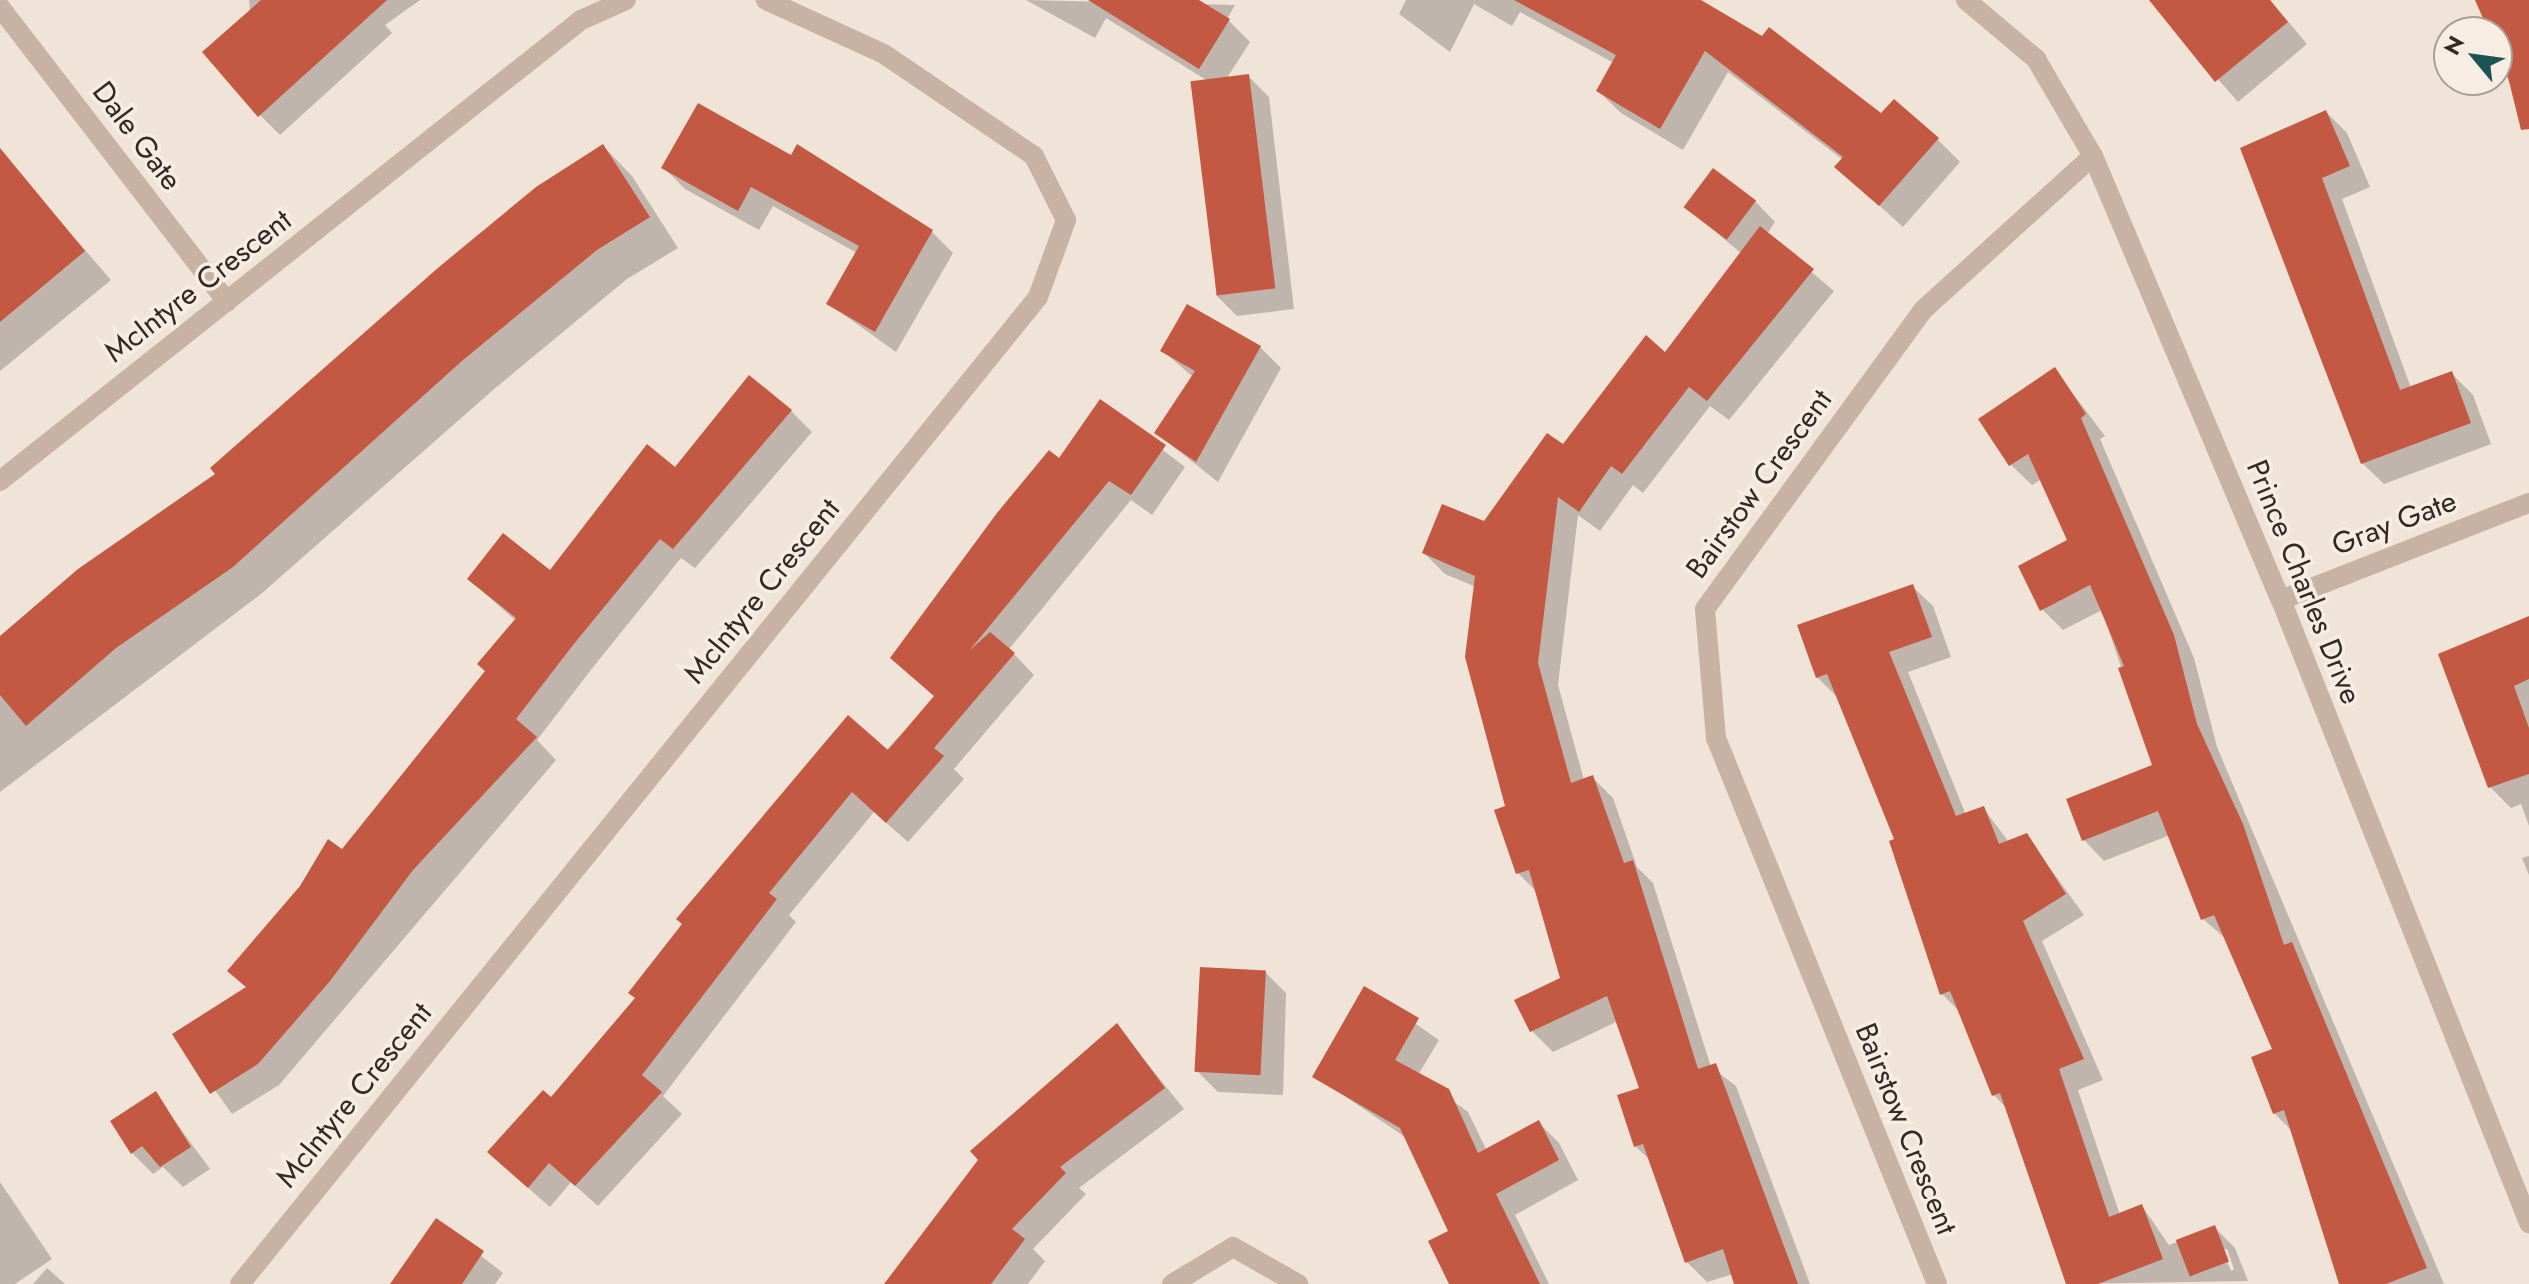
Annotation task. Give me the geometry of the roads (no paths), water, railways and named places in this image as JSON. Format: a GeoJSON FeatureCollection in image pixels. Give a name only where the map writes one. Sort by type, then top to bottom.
{"type":"FeatureCollection","features":[{"type":"Feature","properties":{"kind":"street","name":"McIntyre Crescent"},"geometry":{"type":"LineString","coordinates":[[0,481],[581,20],[626,0]]}},
{"type":"Feature","properties":{"kind":"street","name":"McIntyre Crescent"},"geometry":{"type":"LineString","coordinates":[[240,1284],[1038,297],[1066,220],[1034,156],[884,54],[766,0]]}},
{"type":"Feature","properties":{"kind":"street","name":"Prince Charles Drive"},"geometry":{"type":"LineString","coordinates":[[1966,0],[2036,59],[2093,156],[2281,600],[2529,1223]]}},
{"type":"Feature","properties":{"kind":"street","name":"Dale Gate"},"geometry":{"type":"LineString","coordinates":[[0,7],[227,302]]}},
{"type":"Feature","properties":{"kind":"street","name":"Bairstow Crescent"},"geometry":{"type":"LineString","coordinates":[[1937,1284],[1716,738],[1705,609],[1923,310],[2093,156]]}},
{"type":"Feature","properties":{"kind":"street","name":"Gray Gate"},"geometry":{"type":"LineString","coordinates":[[2281,600],[2529,503]]}},
{"type":"Feature","properties":{"kind":"street"},"geometry":{"type":"LineString","coordinates":[[1172,1284],[1233,1247],[1298,1284]]}}]}
